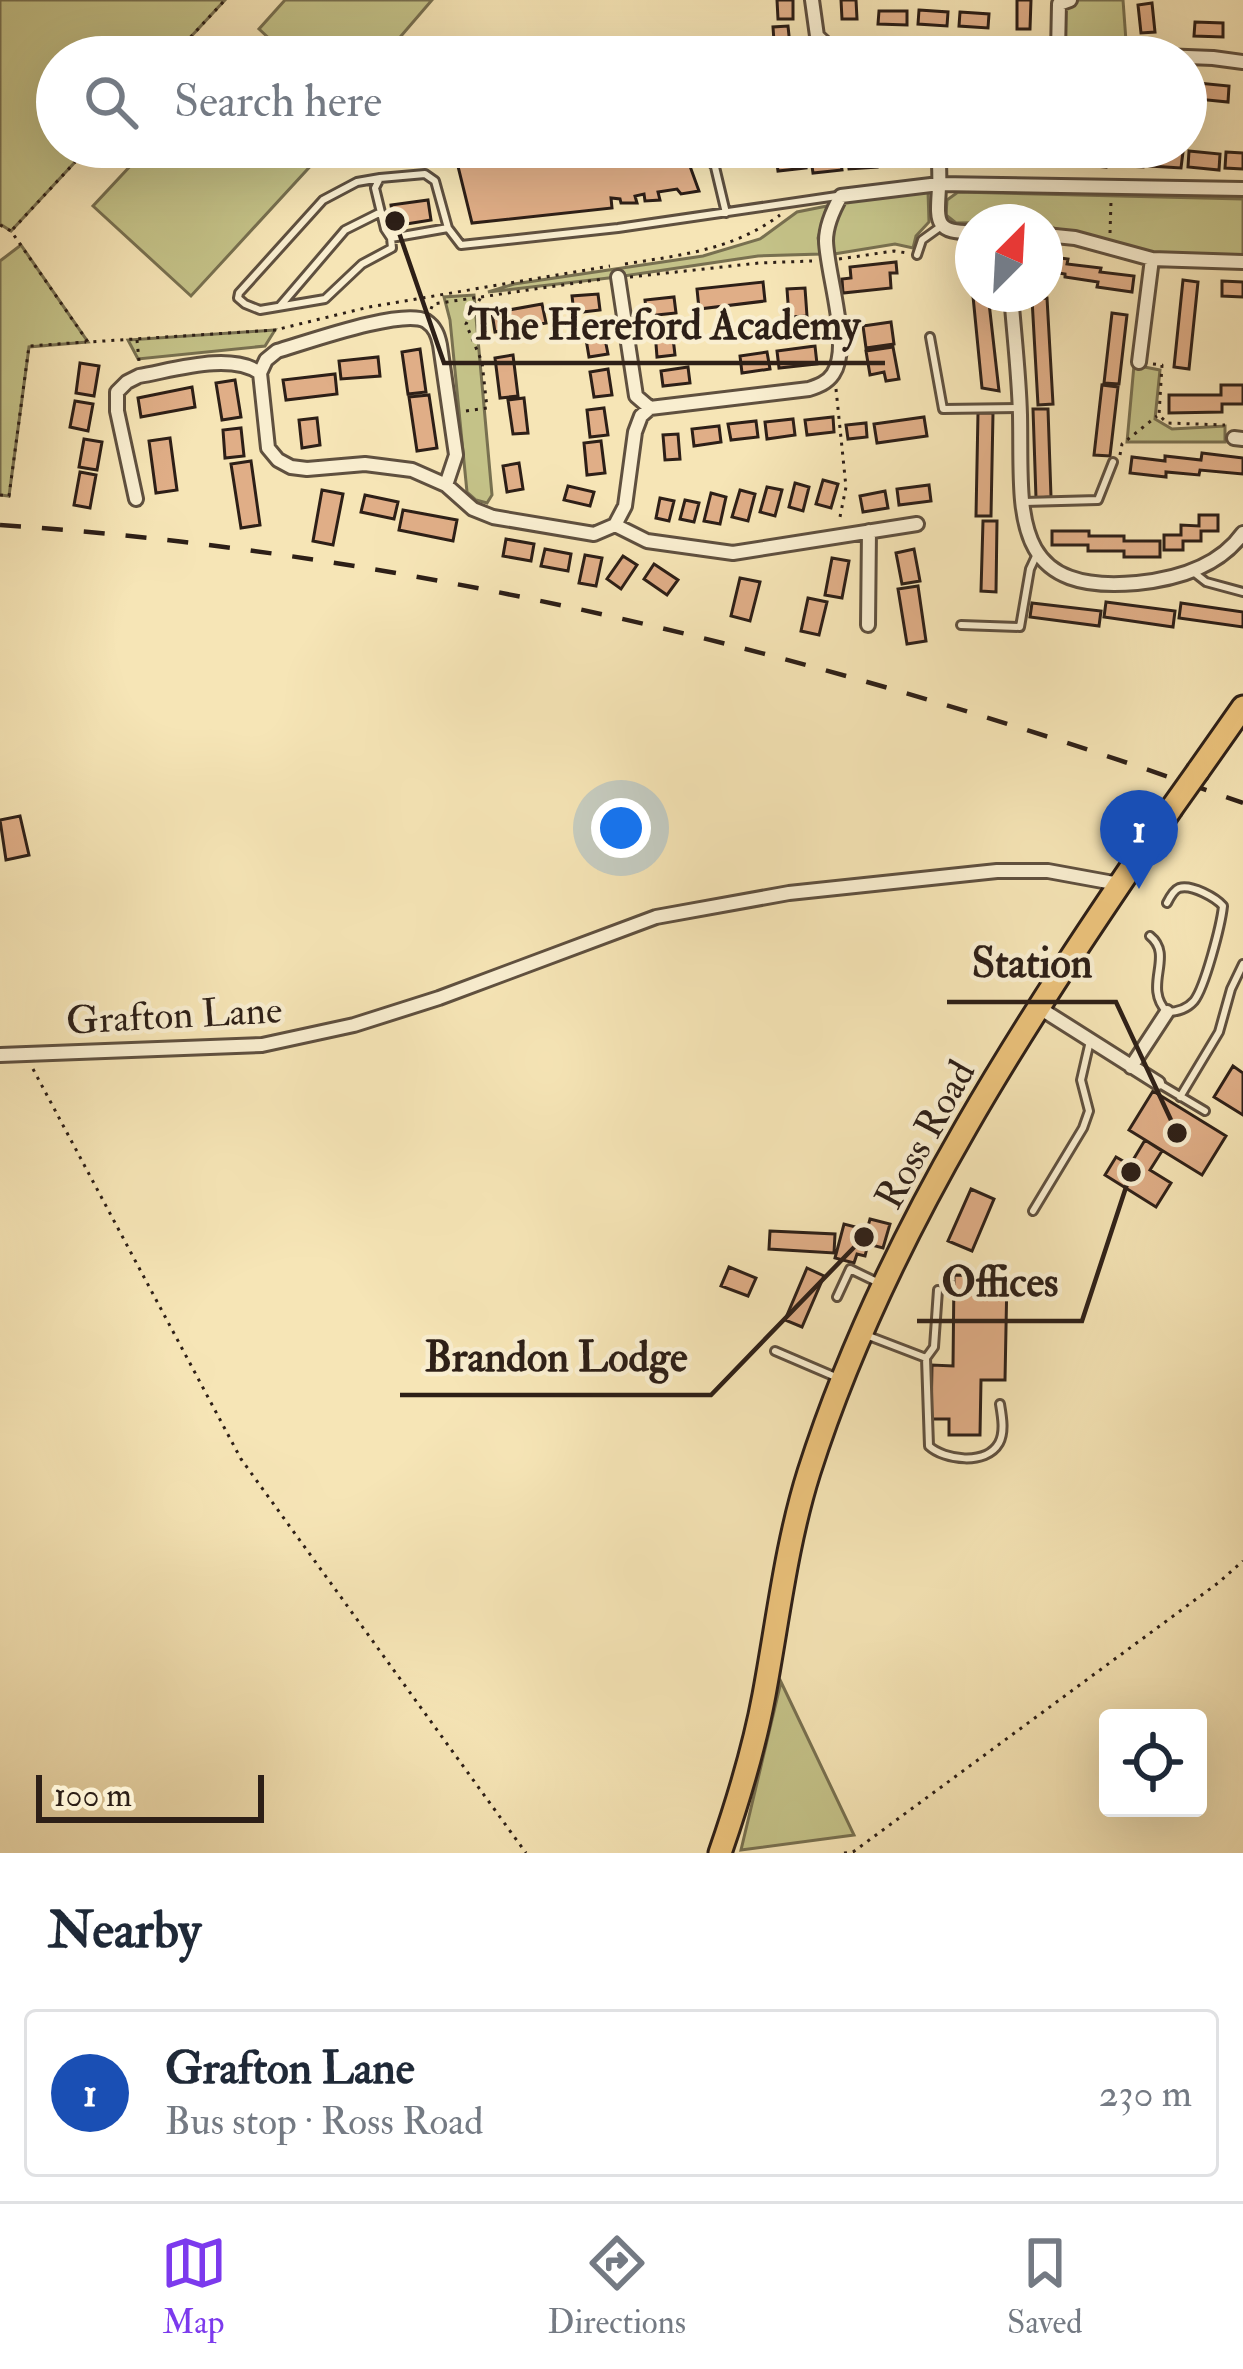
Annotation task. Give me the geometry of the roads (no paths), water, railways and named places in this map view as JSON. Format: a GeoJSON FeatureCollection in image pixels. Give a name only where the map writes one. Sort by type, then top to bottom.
{"type":"FeatureCollection","features":[{"type":"Feature","properties":{"kind":"highway","name":"Ross Road"},"geometry":{"type":"LineString","coordinates":[[720,1853],[754,1741],[793,1530],[810,1469],[863,1334],[980,1102],[1119,884],[1243,707]]}},
{"type":"Feature","properties":{"kind":"street"},"geometry":{"type":"LineString","coordinates":[[812,0],[817,36]]}},
{"type":"Feature","properties":{"kind":"street"},"geometry":{"type":"LineString","coordinates":[[1060,36],[1063,1]]}},
{"type":"Feature","properties":{"kind":"street"},"geometry":{"type":"LineString","coordinates":[[1207,58],[1243,62]]}},
{"type":"Feature","properties":{"kind":"street"},"geometry":{"type":"LineString","coordinates":[[939,168],[936,216],[942,226],[955,231]]}},
{"type":"Feature","properties":{"kind":"street"},"geometry":{"type":"LineString","coordinates":[[446,484],[456,455],[436,331],[426,321],[412,317],[388,320],[277,351],[266,360],[260,373],[268,448],[291,467],[384,464],[412,470],[446,484],[472,509],[493,517],[594,534],[615,525],[625,506],[635,432],[650,408],[809,389],[822,385],[834,373],[839,339],[826,238],[841,196],[939,184],[1243,189]]}},
{"type":"Feature","properties":{"kind":"street"},"geometry":{"type":"LineString","coordinates":[[1063,237],[1153,259],[1243,262]]}},
{"type":"Feature","properties":{"kind":"street"},"geometry":{"type":"LineString","coordinates":[[1139,362],[1153,259]]}},
{"type":"Feature","properties":{"kind":"street"},"geometry":{"type":"LineString","coordinates":[[618,277],[636,397],[650,408]]}},
{"type":"Feature","properties":{"kind":"street"},"geometry":{"type":"LineString","coordinates":[[1012,312],[1020,409],[1020,502],[1036,554],[1047,566],[1092,583],[1154,581],[1219,558],[1243,533]]}},
{"type":"Feature","properties":{"kind":"street"},"geometry":{"type":"LineString","coordinates":[[136,499],[116,411],[117,392],[139,376],[229,362],[249,365],[260,373]]}},
{"type":"Feature","properties":{"kind":"street"},"geometry":{"type":"LineString","coordinates":[[615,525],[647,541],[733,553],[917,524]]}},
{"type":"Feature","properties":{"kind":"street"},"geometry":{"type":"LineString","coordinates":[[868,625],[869,531]]}},
{"type":"Feature","properties":{"kind":"street","name":"Grafton Lane"},"geometry":{"type":"LineString","coordinates":[[0,1055],[262,1045],[355,1025],[439,998],[656,917],[789,893],[997,871],[1048,871],[1119,884]]}},
{"type":"Feature","properties":{"kind":"street"},"geometry":{"type":"LineString","coordinates":[[1038,1007],[1158,1084]]}},
{"type":"Feature","properties":{"kind":"street"},"geometry":{"type":"LineString","coordinates":[[1131,1066],[1167,1012]]}},
{"type":"Feature","properties":{"kind":"lane"},"geometry":{"type":"LineString","coordinates":[[714,168],[725,213]]}},
{"type":"Feature","properties":{"kind":"lane"},"geometry":{"type":"LineString","coordinates":[[380,178],[375,188],[392,248],[362,264],[325,299],[260,310],[238,298],[323,200],[357,182],[380,178],[425,174],[435,181],[448,228],[461,245],[841,196]]}},
{"type":"Feature","properties":{"kind":"lane"},"geometry":{"type":"LineString","coordinates":[[279,308],[345,230],[381,212]]}},
{"type":"Feature","properties":{"kind":"lane"},"geometry":{"type":"LineString","coordinates":[[917,255],[922,240],[942,226]]}},
{"type":"Feature","properties":{"kind":"lane"},"geometry":{"type":"LineString","coordinates":[[391,238],[448,228]]}},
{"type":"Feature","properties":{"kind":"lane"},"geometry":{"type":"LineString","coordinates":[[930,337],[943,410],[1020,409]]}},
{"type":"Feature","properties":{"kind":"lane"},"geometry":{"type":"LineString","coordinates":[[1020,502],[1098,500],[1113,462]]}},
{"type":"Feature","properties":{"kind":"lane"},"geometry":{"type":"LineString","coordinates":[[961,626],[1020,627],[1036,554]]}},
{"type":"Feature","properties":{"kind":"lane"},"geometry":{"type":"LineString","coordinates":[[1192,571],[1206,583],[1243,592]]}},
{"type":"Feature","properties":{"kind":"lane"},"geometry":{"type":"LineString","coordinates":[[1150,936],[1161,950],[1156,977],[1160,1006],[1167,1012],[1187,1007],[1196,996],[1223,906],[1216,898],[1186,888],[1173,892],[1167,903]]}},
{"type":"Feature","properties":{"kind":"lane"},"geometry":{"type":"LineString","coordinates":[[1180,1096],[1219,1032],[1243,964]]}},
{"type":"Feature","properties":{"kind":"lane"},"geometry":{"type":"LineString","coordinates":[[1033,1211],[1089,1111],[1081,1080],[1090,1041]]}},
{"type":"Feature","properties":{"kind":"lane"},"geometry":{"type":"LineString","coordinates":[[1158,1084],[1205,1111]]}},
{"type":"Feature","properties":{"kind":"lane"},"geometry":{"type":"LineString","coordinates":[[837,1298],[850,1269],[885,1286]]}},
{"type":"Feature","properties":{"kind":"lane"},"geometry":{"type":"LineString","coordinates":[[938,1290],[934,1347],[926,1358],[926,1439],[933,1452],[971,1458],[992,1452],[1002,1433],[1000,1404]]}},
{"type":"Feature","properties":{"kind":"lane"},"geometry":{"type":"LineString","coordinates":[[863,1334],[926,1358]]}},
{"type":"Feature","properties":{"kind":"lane"},"geometry":{"type":"LineString","coordinates":[[775,1351],[843,1381]]}},
{"type":"Feature","properties":{"kind":"railway"},"geometry":{"type":"LineString","coordinates":[[0,525],[317,560],[631,621],[940,703],[1243,803]]}},
{"type":"Feature","properties":{"kind":"place","name":"The Hereford Academy"},"geometry":{"type":"Point","coordinates":[395,221]}},
{"type":"Feature","properties":{"kind":"place","name":"Grafton Lane"},"geometry":{"type":"Point","coordinates":[1139,889]}},
{"type":"Feature","properties":{"kind":"place","name":"Station"},"geometry":{"type":"Point","coordinates":[1177,1133]}},
{"type":"Feature","properties":{"kind":"place","name":"Offices"},"geometry":{"type":"Point","coordinates":[1131,1172]}},
{"type":"Feature","properties":{"kind":"place","name":"Brandon Lodge"},"geometry":{"type":"Point","coordinates":[864,1237]}}]}
